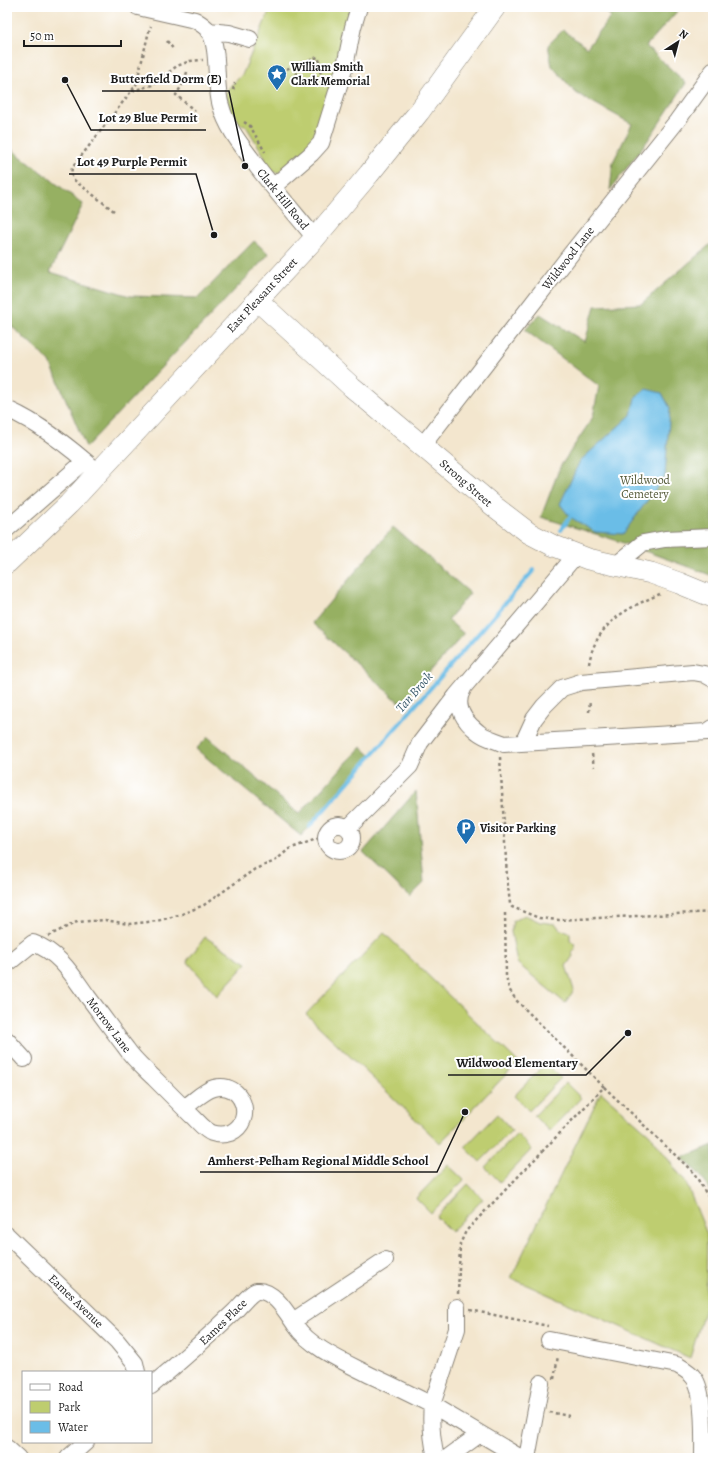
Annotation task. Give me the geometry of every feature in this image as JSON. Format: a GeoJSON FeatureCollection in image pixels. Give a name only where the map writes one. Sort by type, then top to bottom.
{"type":"FeatureCollection","features":[{"type":"Feature","properties":{"kind":"main road","name":"East Pleasant Street"},"geometry":{"type":"LineString","coordinates":[[7,563],[69,504],[92,467],[257,300],[315,238],[419,112],[495,7]]}},
{"type":"Feature","properties":{"kind":"main road","name":"Strong Street"},"geometry":{"type":"LineString","coordinates":[[257,300],[352,387],[521,528],[552,545],[576,555],[665,578],[713,597]]}},
{"type":"Feature","properties":{"kind":"street"},"geometry":{"type":"LineString","coordinates":[[138,7],[198,13],[202,24],[208,31],[229,33],[250,39]]}},
{"type":"Feature","properties":{"kind":"street"},"geometry":{"type":"LineString","coordinates":[[273,186],[311,154],[321,143],[345,66],[353,27],[359,7]]}},
{"type":"Feature","properties":{"kind":"street","name":"Clark Hill Road"},"geometry":{"type":"LineString","coordinates":[[208,31],[212,38],[215,58],[217,91],[220,105],[227,122],[242,146],[315,238]]}},
{"type":"Feature","properties":{"kind":"street","name":"Wildwood Lane"},"geometry":{"type":"LineString","coordinates":[[422,446],[565,261],[677,121],[713,71]]}},
{"type":"Feature","properties":{"kind":"street"},"geometry":{"type":"LineString","coordinates":[[7,409],[20,415],[62,442],[92,467],[7,529]]}},
{"type":"Feature","properties":{"kind":"street"},"geometry":{"type":"LineString","coordinates":[[616,565],[643,544],[665,539],[713,537]]}},
{"type":"Feature","properties":{"kind":"street"},"geometry":{"type":"LineString","coordinates":[[348,828],[410,766],[420,743],[456,696],[576,555]]}},
{"type":"Feature","properties":{"kind":"street"},"geometry":{"type":"LineString","coordinates":[[523,743],[534,719],[544,706],[562,688],[581,682],[693,672],[704,674],[713,679]]}},
{"type":"Feature","properties":{"kind":"street"},"geometry":{"type":"LineString","coordinates":[[465,686],[459,698],[460,711],[464,718],[479,733],[504,744],[706,732],[713,728]]}},
{"type":"Feature","properties":{"kind":"street"},"geometry":{"type":"LineString","coordinates":[[340,824],[348,828],[352,836],[347,848],[343,850],[334,850],[327,844],[326,836],[329,829],[340,824]]}},
{"type":"Feature","properties":{"kind":"street"},"geometry":{"type":"LineString","coordinates":[[7,964],[33,943]]}},
{"type":"Feature","properties":{"kind":"street","name":"Morrow Lane"},"geometry":{"type":"LineString","coordinates":[[33,943],[43,946],[62,962],[127,1050],[138,1063],[184,1108]]}},
{"type":"Feature","properties":{"kind":"street"},"geometry":{"type":"LineString","coordinates":[[7,1040],[24,1059]]}},
{"type":"Feature","properties":{"kind":"street","name":"Eames Avenue"},"geometry":{"type":"LineString","coordinates":[[7,1235],[118,1341],[135,1363],[137,1371]]}},
{"type":"Feature","properties":{"kind":"street"},"geometry":{"type":"LineString","coordinates":[[385,1260],[293,1322],[304,1336],[342,1361],[432,1405],[521,1458]]}},
{"type":"Feature","properties":{"kind":"street","name":"Eames Place"},"geometry":{"type":"LineString","coordinates":[[152,1385],[190,1353],[242,1305],[251,1294],[257,1291],[265,1292],[274,1297],[293,1322]]}},
{"type":"Feature","properties":{"kind":"street"},"geometry":{"type":"LineString","coordinates":[[436,1458],[431,1434],[430,1418],[432,1405],[457,1329],[457,1307]]}},
{"type":"Feature","properties":{"kind":"street"},"geometry":{"type":"LineString","coordinates":[[555,1341],[677,1365],[688,1371],[696,1379],[700,1394],[703,1458]]}},
{"type":"Feature","properties":{"kind":"street"},"geometry":{"type":"LineString","coordinates":[[527,1458],[547,1382]]}},
{"type":"Feature","properties":{"kind":"street"},"geometry":{"type":"LineString","coordinates":[[447,1458],[480,1434]]}},
{"type":"Feature","properties":{"kind":"street"},"geometry":{"type":"LineString","coordinates":[[68,1458],[85,1443]]}},
{"type":"Feature","properties":{"kind":"street"},"geometry":{"type":"LineString","coordinates":[[7,1448],[18,1458]]}},
{"type":"Feature","properties":{"kind":"path"},"geometry":{"type":"LineString","coordinates":[[114,211],[74,180],[71,174],[72,168],[136,85],[151,26]]}},
{"type":"Feature","properties":{"kind":"path"},"geometry":{"type":"LineString","coordinates":[[167,41],[174,50]]}},
{"type":"Feature","properties":{"kind":"path"},"geometry":{"type":"LineString","coordinates":[[281,71],[294,66],[318,57],[322,68],[318,79],[299,86],[294,66]]}},
{"type":"Feature","properties":{"kind":"path"},"geometry":{"type":"LineString","coordinates":[[132,91],[152,85],[177,66],[190,61],[215,58]]}},
{"type":"Feature","properties":{"kind":"path"},"geometry":{"type":"LineString","coordinates":[[187,72],[184,82],[176,95],[195,111]]}},
{"type":"Feature","properties":{"kind":"path"},"geometry":{"type":"LineString","coordinates":[[246,123],[266,152]]}},
{"type":"Feature","properties":{"kind":"path"},"geometry":{"type":"LineString","coordinates":[[589,664],[590,654],[596,639],[619,614],[637,604],[665,592]]}},
{"type":"Feature","properties":{"kind":"path"},"geometry":{"type":"LineString","coordinates":[[589,712],[590,701]]}},
{"type":"Feature","properties":{"kind":"path"},"geometry":{"type":"LineString","coordinates":[[592,754],[594,767]]}},
{"type":"Feature","properties":{"kind":"path"},"geometry":{"type":"LineString","coordinates":[[500,756],[507,877],[510,904],[512,907],[539,918],[559,920],[713,912]]}},
{"type":"Feature","properties":{"kind":"path"},"geometry":{"type":"LineString","coordinates":[[33,943],[77,922],[105,920],[129,924],[157,921],[182,914],[204,905],[255,869],[275,861],[289,849],[326,836]]}},
{"type":"Feature","properties":{"kind":"path"},"geometry":{"type":"LineString","coordinates":[[505,913],[506,976],[509,989],[516,1000],[694,1173],[709,1198],[713,1212]]}},
{"type":"Feature","properties":{"kind":"path"},"geometry":{"type":"LineString","coordinates":[[547,1382],[555,1341],[563,1329],[457,1307],[460,1244],[466,1231],[604,1087]]}},
{"type":"Feature","properties":{"kind":"path"},"geometry":{"type":"LineString","coordinates":[[550,1404],[548,1412],[569,1416]]}},
{"type":"Feature","properties":{"kind":"green space"},"geometry":{"type":"Polygon","coordinates":[[[271,7],[355,7],[316,139],[310,146],[278,173],[267,168],[265,165],[265,157],[246,126],[241,125],[234,118],[226,94],[229,88],[243,73],[271,7]]]}},
{"type":"Feature","properties":{"kind":"green space"},"geometry":{"type":"Polygon","coordinates":[[[598,7],[681,7],[646,46],[686,83],[648,140],[610,190],[613,162],[632,124],[576,93],[552,66],[548,45],[563,30],[587,48],[611,16],[598,7]]]}},
{"type":"Feature","properties":{"kind":"green space"},"geometry":{"type":"Polygon","coordinates":[[[7,146],[83,204],[50,272],[130,296],[198,298],[254,241],[269,254],[86,447],[50,362],[7,322],[7,146]]]}},
{"type":"Feature","properties":{"kind":"green space","name":"Wildwood Cemetery"},"geometry":{"type":"Polygon","coordinates":[[[713,242],[713,576],[615,540],[541,517],[560,467],[593,417],[599,386],[525,330],[540,314],[585,342],[595,306],[641,304],[713,242]]]}},
{"type":"Feature","properties":{"kind":"green space"},"geometry":{"type":"Polygon","coordinates":[[[393,527],[470,593],[448,620],[464,634],[401,704],[312,623],[393,527]]]}},
{"type":"Feature","properties":{"kind":"green space"},"geometry":{"type":"Polygon","coordinates":[[[208,737],[299,814],[361,747],[371,756],[301,836],[196,749],[208,737]]]}},
{"type":"Feature","properties":{"kind":"green space"},"geometry":{"type":"Polygon","coordinates":[[[416,791],[424,883],[410,897],[363,852],[416,791]]]}},
{"type":"Feature","properties":{"kind":"green space"},"geometry":{"type":"Polygon","coordinates":[[[525,915],[540,922],[556,924],[560,930],[567,931],[570,934],[570,940],[574,943],[575,950],[566,966],[574,990],[565,1003],[517,963],[511,931],[513,921],[525,915]]]}},
{"type":"Feature","properties":{"kind":"green space"},"geometry":{"type":"Polygon","coordinates":[[[384,933],[518,1062],[440,1143],[306,1014],[384,933]]]}},
{"type":"Feature","properties":{"kind":"green space"},"geometry":{"type":"Polygon","coordinates":[[[205,937],[247,963],[217,996],[187,961],[205,937]]]}},
{"type":"Feature","properties":{"kind":"green space"},"geometry":{"type":"Polygon","coordinates":[[[546,1063],[561,1078],[529,1111],[514,1096],[546,1063]]]}},
{"type":"Feature","properties":{"kind":"green space"},"geometry":{"type":"Polygon","coordinates":[[[566,1083],[581,1098],[549,1131],[534,1116],[566,1083]]]}},
{"type":"Feature","properties":{"kind":"green space"},"geometry":{"type":"Polygon","coordinates":[[[601,1092],[650,1135],[686,1183],[707,1234],[706,1305],[690,1358],[511,1278],[601,1092]]]}},
{"type":"Feature","properties":{"kind":"green space"},"geometry":{"type":"Polygon","coordinates":[[[497,1114],[512,1130],[480,1162],[465,1147],[497,1114]]]}},
{"type":"Feature","properties":{"kind":"green space"},"geometry":{"type":"Polygon","coordinates":[[[517,1134],[532,1149],[500,1182],[485,1167],[517,1134]]]}},
{"type":"Feature","properties":{"kind":"green space"},"geometry":{"type":"Polygon","coordinates":[[[713,1145],[713,1194],[700,1175],[682,1158],[713,1145]]]}},
{"type":"Feature","properties":{"kind":"green space"},"geometry":{"type":"Polygon","coordinates":[[[448,1165],[464,1180],[431,1213],[416,1198],[448,1165]]]}},
{"type":"Feature","properties":{"kind":"green space"},"geometry":{"type":"Polygon","coordinates":[[[468,1184],[483,1199],[451,1232],[436,1217],[468,1184]]]}},
{"type":"Feature","properties":{"kind":"water"},"geometry":{"type":"Polygon","coordinates":[[[646,389],[662,393],[670,408],[665,476],[623,534],[595,532],[570,517],[560,504],[580,461],[631,415],[635,398],[646,389]]]}},
{"type":"Feature","properties":{"kind":"waterway","name":"Tan Brook"},"geometry":{"type":"LineString","coordinates":[[561,530],[570,517]]}},
{"type":"Feature","properties":{"kind":"waterway","name":"Tan Brook"},"geometry":{"type":"LineString","coordinates":[[309,827],[534,570]]}},
{"type":"Feature","properties":{"kind":"place","name":"Lot 29 Blue Permit"},"geometry":{"type":"Point","coordinates":[65,80]}},
{"type":"Feature","properties":{"kind":"place","name":"William Smith Clark Memorial"},"geometry":{"type":"Point","coordinates":[277,91]}},
{"type":"Feature","properties":{"kind":"place","name":"Butterfield Dorm (E)"},"geometry":{"type":"Point","coordinates":[245,166]}},
{"type":"Feature","properties":{"kind":"place","name":"Lot 49 Purple Permit"},"geometry":{"type":"Point","coordinates":[214,235]}},
{"type":"Feature","properties":{"kind":"place","name":"Visitor Parking"},"geometry":{"type":"Point","coordinates":[466,845]}},
{"type":"Feature","properties":{"kind":"place","name":"Wildwood Elementary"},"geometry":{"type":"Point","coordinates":[628,1033]}},
{"type":"Feature","properties":{"kind":"place","name":"Amherst-Pelham Regional Middle School"},"geometry":{"type":"Point","coordinates":[465,1112]}}]}
